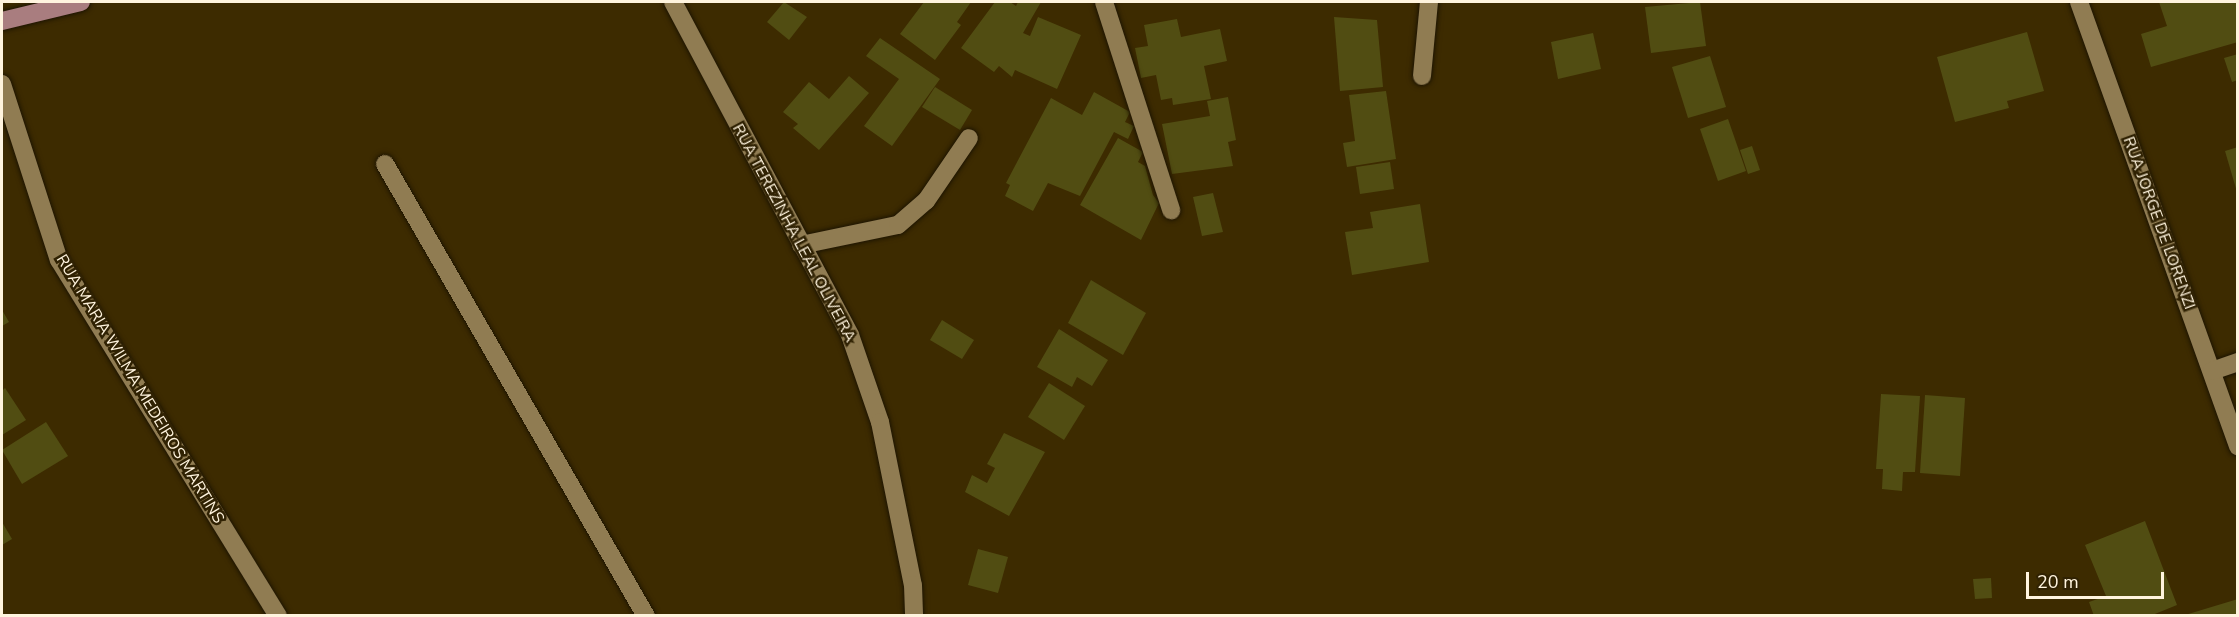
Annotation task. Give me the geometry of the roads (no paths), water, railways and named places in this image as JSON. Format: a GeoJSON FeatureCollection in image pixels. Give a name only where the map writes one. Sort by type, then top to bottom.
{"type":"FeatureCollection","features":[{"type":"Feature","properties":{"kind":"street"},"geometry":{"type":"LineString","coordinates":[[2,21],[81,2]]}},
{"type":"Feature","properties":{"kind":"street","name":"RUA TEREZINHA LEAL OLIVEIRA"},"geometry":{"type":"LineString","coordinates":[[673,2],[850,335],[880,422],[913,585],[914,615]]}},
{"type":"Feature","properties":{"kind":"street"},"geometry":{"type":"LineString","coordinates":[[1104,2],[1171,210]]}},
{"type":"Feature","properties":{"kind":"street"},"geometry":{"type":"LineString","coordinates":[[1422,76],[1429,2]]}},
{"type":"Feature","properties":{"kind":"street","name":"RUA JORGE DE LORENZI"},"geometry":{"type":"LineString","coordinates":[[2079,2],[2238,446]]}},
{"type":"Feature","properties":{"kind":"street","name":"RUA MARIA WILMA MEDEIROS MARTINS"},"geometry":{"type":"LineString","coordinates":[[2,84],[59,260],[278,615]]}},
{"type":"Feature","properties":{"kind":"street"},"geometry":{"type":"LineString","coordinates":[[801,245],[898,225],[926,201],[969,138]]}},
{"type":"Feature","properties":{"kind":"street"},"geometry":{"type":"LineString","coordinates":[[386,164],[646,615]]}},
{"type":"Feature","properties":{"kind":"street"},"geometry":{"type":"LineString","coordinates":[[2212,371],[2238,363]]}}]}
